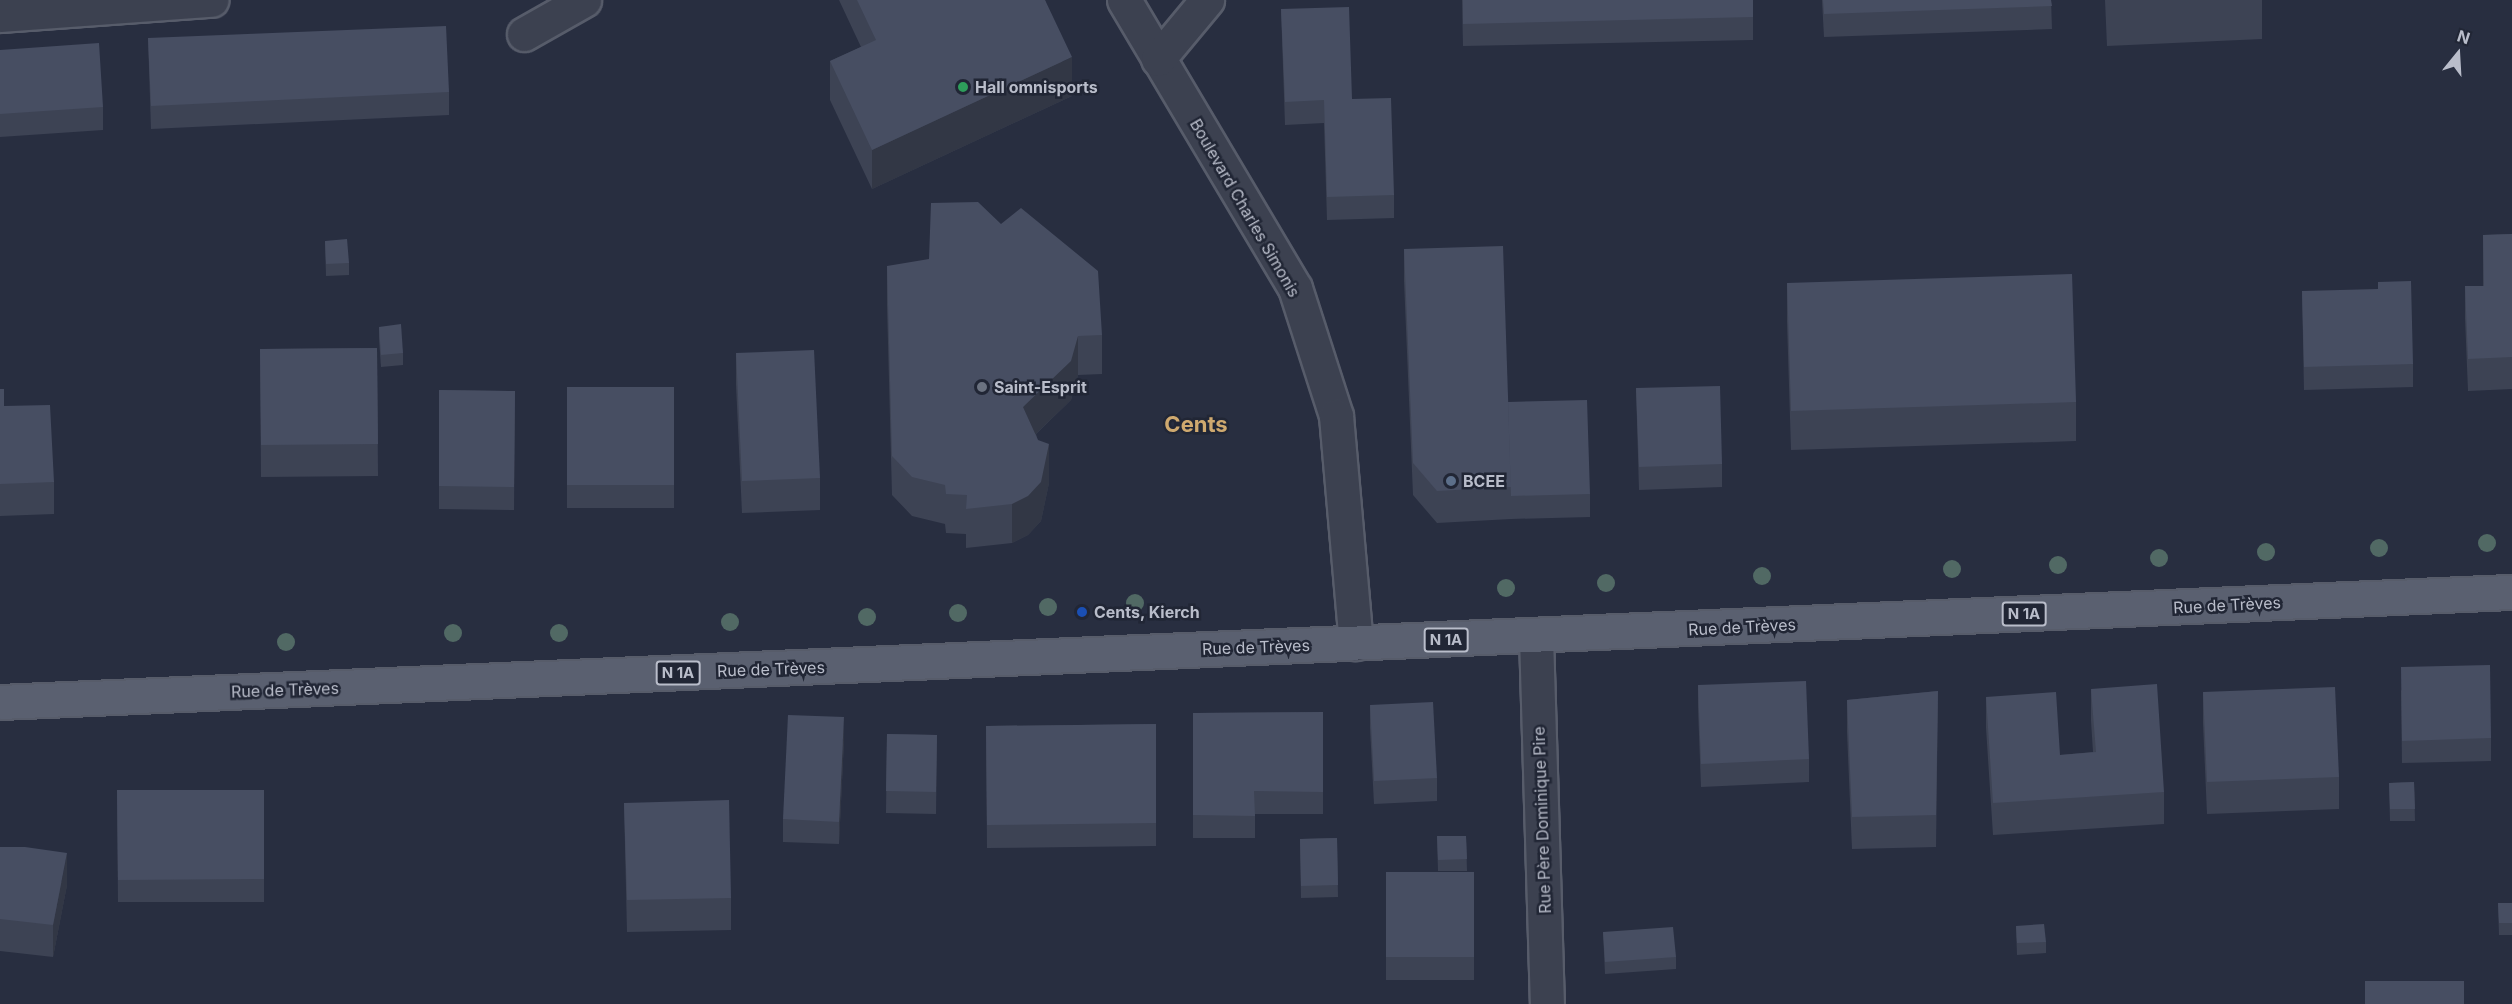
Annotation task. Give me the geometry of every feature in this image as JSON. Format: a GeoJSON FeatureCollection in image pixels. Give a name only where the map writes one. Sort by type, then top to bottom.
{"type":"FeatureCollection","features":[{"type":"Feature","properties":{"kind":"main road","name":"Rue de Trèves"},"geometry":{"type":"LineString","coordinates":[[0,702],[2512,592]]}},
{"type":"Feature","properties":{"kind":"street"},"geometry":{"type":"LineString","coordinates":[[0,15],[108,5],[211,0]]}},
{"type":"Feature","properties":{"kind":"street"},"geometry":{"type":"LineString","coordinates":[[524,34],[584,0]]}},
{"type":"Feature","properties":{"kind":"street","name":"Boulevard Charles Simonis"},"geometry":{"type":"LineString","coordinates":[[1124,0],[1295,288],[1336,416],[1356,644]]}},
{"type":"Feature","properties":{"kind":"street"},"geometry":{"type":"LineString","coordinates":[[1158,59],[1207,0]]}},
{"type":"Feature","properties":{"kind":"street","name":"Rue Père Dominique Pire"},"geometry":{"type":"LineString","coordinates":[[1536,636],[1547,1004]]}},
{"type":"Feature","properties":{"kind":"building","name":"Hall omnisports"},"geometry":{"type":"Polygon","coordinates":[[[857,0],[1045,0],[1072,57],[872,150],[830,61],[876,40],[857,0]]]}},
{"type":"Feature","properties":{"kind":"building"},"geometry":{"type":"Polygon","coordinates":[[[1463,0],[1753,0],[1753,17],[1463,24],[1463,0]]]}},
{"type":"Feature","properties":{"kind":"building"},"geometry":{"type":"Polygon","coordinates":[[[1823,0],[2051,0],[2052,6],[1824,14],[1823,0]]]}},
{"type":"Feature","properties":{"kind":"building"},"geometry":{"type":"Polygon","coordinates":[[[1349,7],[1352,99],[1391,98],[1394,195],[1327,197],[1324,100],[1285,102],[1281,9],[1349,7]]]}},
{"type":"Feature","properties":{"kind":"building"},"geometry":{"type":"Polygon","coordinates":[[[446,26],[449,92],[151,106],[148,38],[446,26]]]}},
{"type":"Feature","properties":{"kind":"building"},"geometry":{"type":"Polygon","coordinates":[[[99,43],[103,107],[0,114],[0,50],[99,43]]]}},
{"type":"Feature","properties":{"kind":"building","name":"Saint-Esprit"},"geometry":{"type":"Polygon","coordinates":[[[978,202],[1001,224],[1021,208],[1098,271],[1102,335],[1078,336],[1071,361],[1023,407],[1038,440],[1049,444],[1041,482],[1028,496],[1012,504],[966,509],[967,495],[946,494],[945,485],[912,477],[892,456],[887,266],[929,259],[931,203],[978,202]]]}},
{"type":"Feature","properties":{"kind":"building"},"geometry":{"type":"Polygon","coordinates":[[[2512,234],[2512,357],[2468,359],[2465,286],[2484,286],[2483,235],[2512,234]]]}},
{"type":"Feature","properties":{"kind":"building"},"geometry":{"type":"Polygon","coordinates":[[[347,239],[349,263],[326,264],[325,241],[347,239]]]}},
{"type":"Feature","properties":{"kind":"building"},"geometry":{"type":"Polygon","coordinates":[[[1503,246],[1511,487],[1437,491],[1413,463],[1404,249],[1503,246]]]}},
{"type":"Feature","properties":{"kind":"building"},"geometry":{"type":"Polygon","coordinates":[[[2072,274],[2076,402],[1791,411],[1787,283],[2072,274]]]}},
{"type":"Feature","properties":{"kind":"building"},"geometry":{"type":"Polygon","coordinates":[[[2411,281],[2413,364],[2304,367],[2302,291],[2378,289],[2378,282],[2411,281]]]}},
{"type":"Feature","properties":{"kind":"building"},"geometry":{"type":"Polygon","coordinates":[[[401,324],[403,353],[381,355],[379,327],[401,324]]]}},
{"type":"Feature","properties":{"kind":"building"},"geometry":{"type":"Polygon","coordinates":[[[377,348],[378,444],[261,445],[260,349],[377,348]]]}},
{"type":"Feature","properties":{"kind":"building"},"geometry":{"type":"Polygon","coordinates":[[[814,350],[820,478],[742,481],[736,353],[814,350]]]}},
{"type":"Feature","properties":{"kind":"building"},"geometry":{"type":"Polygon","coordinates":[[[1720,386],[1722,464],[1639,467],[1636,388],[1720,386]]]}},
{"type":"Feature","properties":{"kind":"building"},"geometry":{"type":"Polygon","coordinates":[[[567,387],[674,387],[674,485],[567,485],[567,387]]]}},
{"type":"Feature","properties":{"kind":"building"},"geometry":{"type":"Polygon","coordinates":[[[0,389],[4,389],[4,406],[50,405],[54,482],[0,484],[0,389]]]}},
{"type":"Feature","properties":{"kind":"building"},"geometry":{"type":"Polygon","coordinates":[[[439,390],[515,391],[514,487],[439,486],[439,390]]]}},
{"type":"Feature","properties":{"kind":"building"},"geometry":{"type":"Polygon","coordinates":[[[1587,400],[1590,494],[1511,496],[1508,402],[1587,400]]]}},
{"type":"Feature","properties":{"kind":"building"},"geometry":{"type":"Polygon","coordinates":[[[2490,665],[2491,738],[2402,741],[2401,667],[2490,665]]]}},
{"type":"Feature","properties":{"kind":"building"},"geometry":{"type":"Polygon","coordinates":[[[1806,681],[1809,759],[1701,764],[1698,685],[1806,681]]]}},
{"type":"Feature","properties":{"kind":"building"},"geometry":{"type":"Polygon","coordinates":[[[2157,684],[2164,792],[1993,803],[1986,697],[2056,692],[2060,755],[2096,752],[2091,689],[2157,684]]]}},
{"type":"Feature","properties":{"kind":"building"},"geometry":{"type":"Polygon","coordinates":[[[2335,687],[2339,777],[2207,782],[2203,692],[2335,687]]]}},
{"type":"Feature","properties":{"kind":"building"},"geometry":{"type":"Polygon","coordinates":[[[1938,691],[1936,815],[1852,817],[1847,700],[1938,691]]]}},
{"type":"Feature","properties":{"kind":"building"},"geometry":{"type":"Polygon","coordinates":[[[1433,702],[1437,778],[1374,781],[1370,705],[1433,702]]]}},
{"type":"Feature","properties":{"kind":"building"},"geometry":{"type":"Polygon","coordinates":[[[1323,712],[1323,792],[1254,791],[1255,816],[1193,815],[1193,713],[1323,712]]]}},
{"type":"Feature","properties":{"kind":"building"},"geometry":{"type":"Polygon","coordinates":[[[788,715],[844,717],[839,822],[783,819],[788,715]]]}},
{"type":"Feature","properties":{"kind":"building"},"geometry":{"type":"Polygon","coordinates":[[[1156,724],[1156,823],[987,825],[986,726],[1156,724]]]}},
{"type":"Feature","properties":{"kind":"building"},"geometry":{"type":"Polygon","coordinates":[[[887,734],[937,735],[936,792],[886,791],[887,734]]]}},
{"type":"Feature","properties":{"kind":"building"},"geometry":{"type":"Polygon","coordinates":[[[2414,782],[2415,809],[2390,809],[2389,783],[2414,782]]]}},
{"type":"Feature","properties":{"kind":"building"},"geometry":{"type":"Polygon","coordinates":[[[117,790],[264,790],[264,879],[118,880],[117,790]]]}},
{"type":"Feature","properties":{"kind":"building"},"geometry":{"type":"Polygon","coordinates":[[[729,800],[731,898],[627,900],[624,803],[729,800]]]}},
{"type":"Feature","properties":{"kind":"building"},"geometry":{"type":"Polygon","coordinates":[[[1437,836],[1466,836],[1467,859],[1438,860],[1437,836]]]}},
{"type":"Feature","properties":{"kind":"building"},"geometry":{"type":"Polygon","coordinates":[[[1337,838],[1338,885],[1301,886],[1300,839],[1337,838]]]}},
{"type":"Feature","properties":{"kind":"building"},"geometry":{"type":"Polygon","coordinates":[[[0,847],[25,847],[67,853],[53,925],[0,919],[0,847]]]}},
{"type":"Feature","properties":{"kind":"building"},"geometry":{"type":"Polygon","coordinates":[[[1386,872],[1474,872],[1474,957],[1386,957],[1386,872]]]}},
{"type":"Feature","properties":{"kind":"building"},"geometry":{"type":"Polygon","coordinates":[[[2498,903],[2512,903],[2512,923],[2499,923],[2498,903]]]}},
{"type":"Feature","properties":{"kind":"building"},"geometry":{"type":"Polygon","coordinates":[[[2044,924],[2046,942],[2017,943],[2016,926],[2044,924]]]}},
{"type":"Feature","properties":{"kind":"building"},"geometry":{"type":"Polygon","coordinates":[[[1673,927],[1676,957],[1605,962],[1603,932],[1673,927]]]}},
{"type":"Feature","properties":{"kind":"building"},"geometry":{"type":"Polygon","coordinates":[[[2365,981],[2464,981],[2464,1004],[2365,1004],[2365,981]]]}},
{"type":"Feature","properties":{"kind":"place","name":"Hall omnisports"},"geometry":{"type":"Point","coordinates":[963,87]}},
{"type":"Feature","properties":{"kind":"place","name":"Saint-Esprit"},"geometry":{"type":"Point","coordinates":[982,387]}},
{"type":"Feature","properties":{"kind":"place","name":"BCEE"},"geometry":{"type":"Point","coordinates":[1451,481]}},
{"type":"Feature","properties":{"kind":"place","name":"Cents, Kierch"},"geometry":{"type":"Point","coordinates":[1082,612]}},
{"type":"Feature","properties":{"kind":"district","name":"Cents"},"geometry":{"type":"Point","coordinates":[1196,425]}}]}
